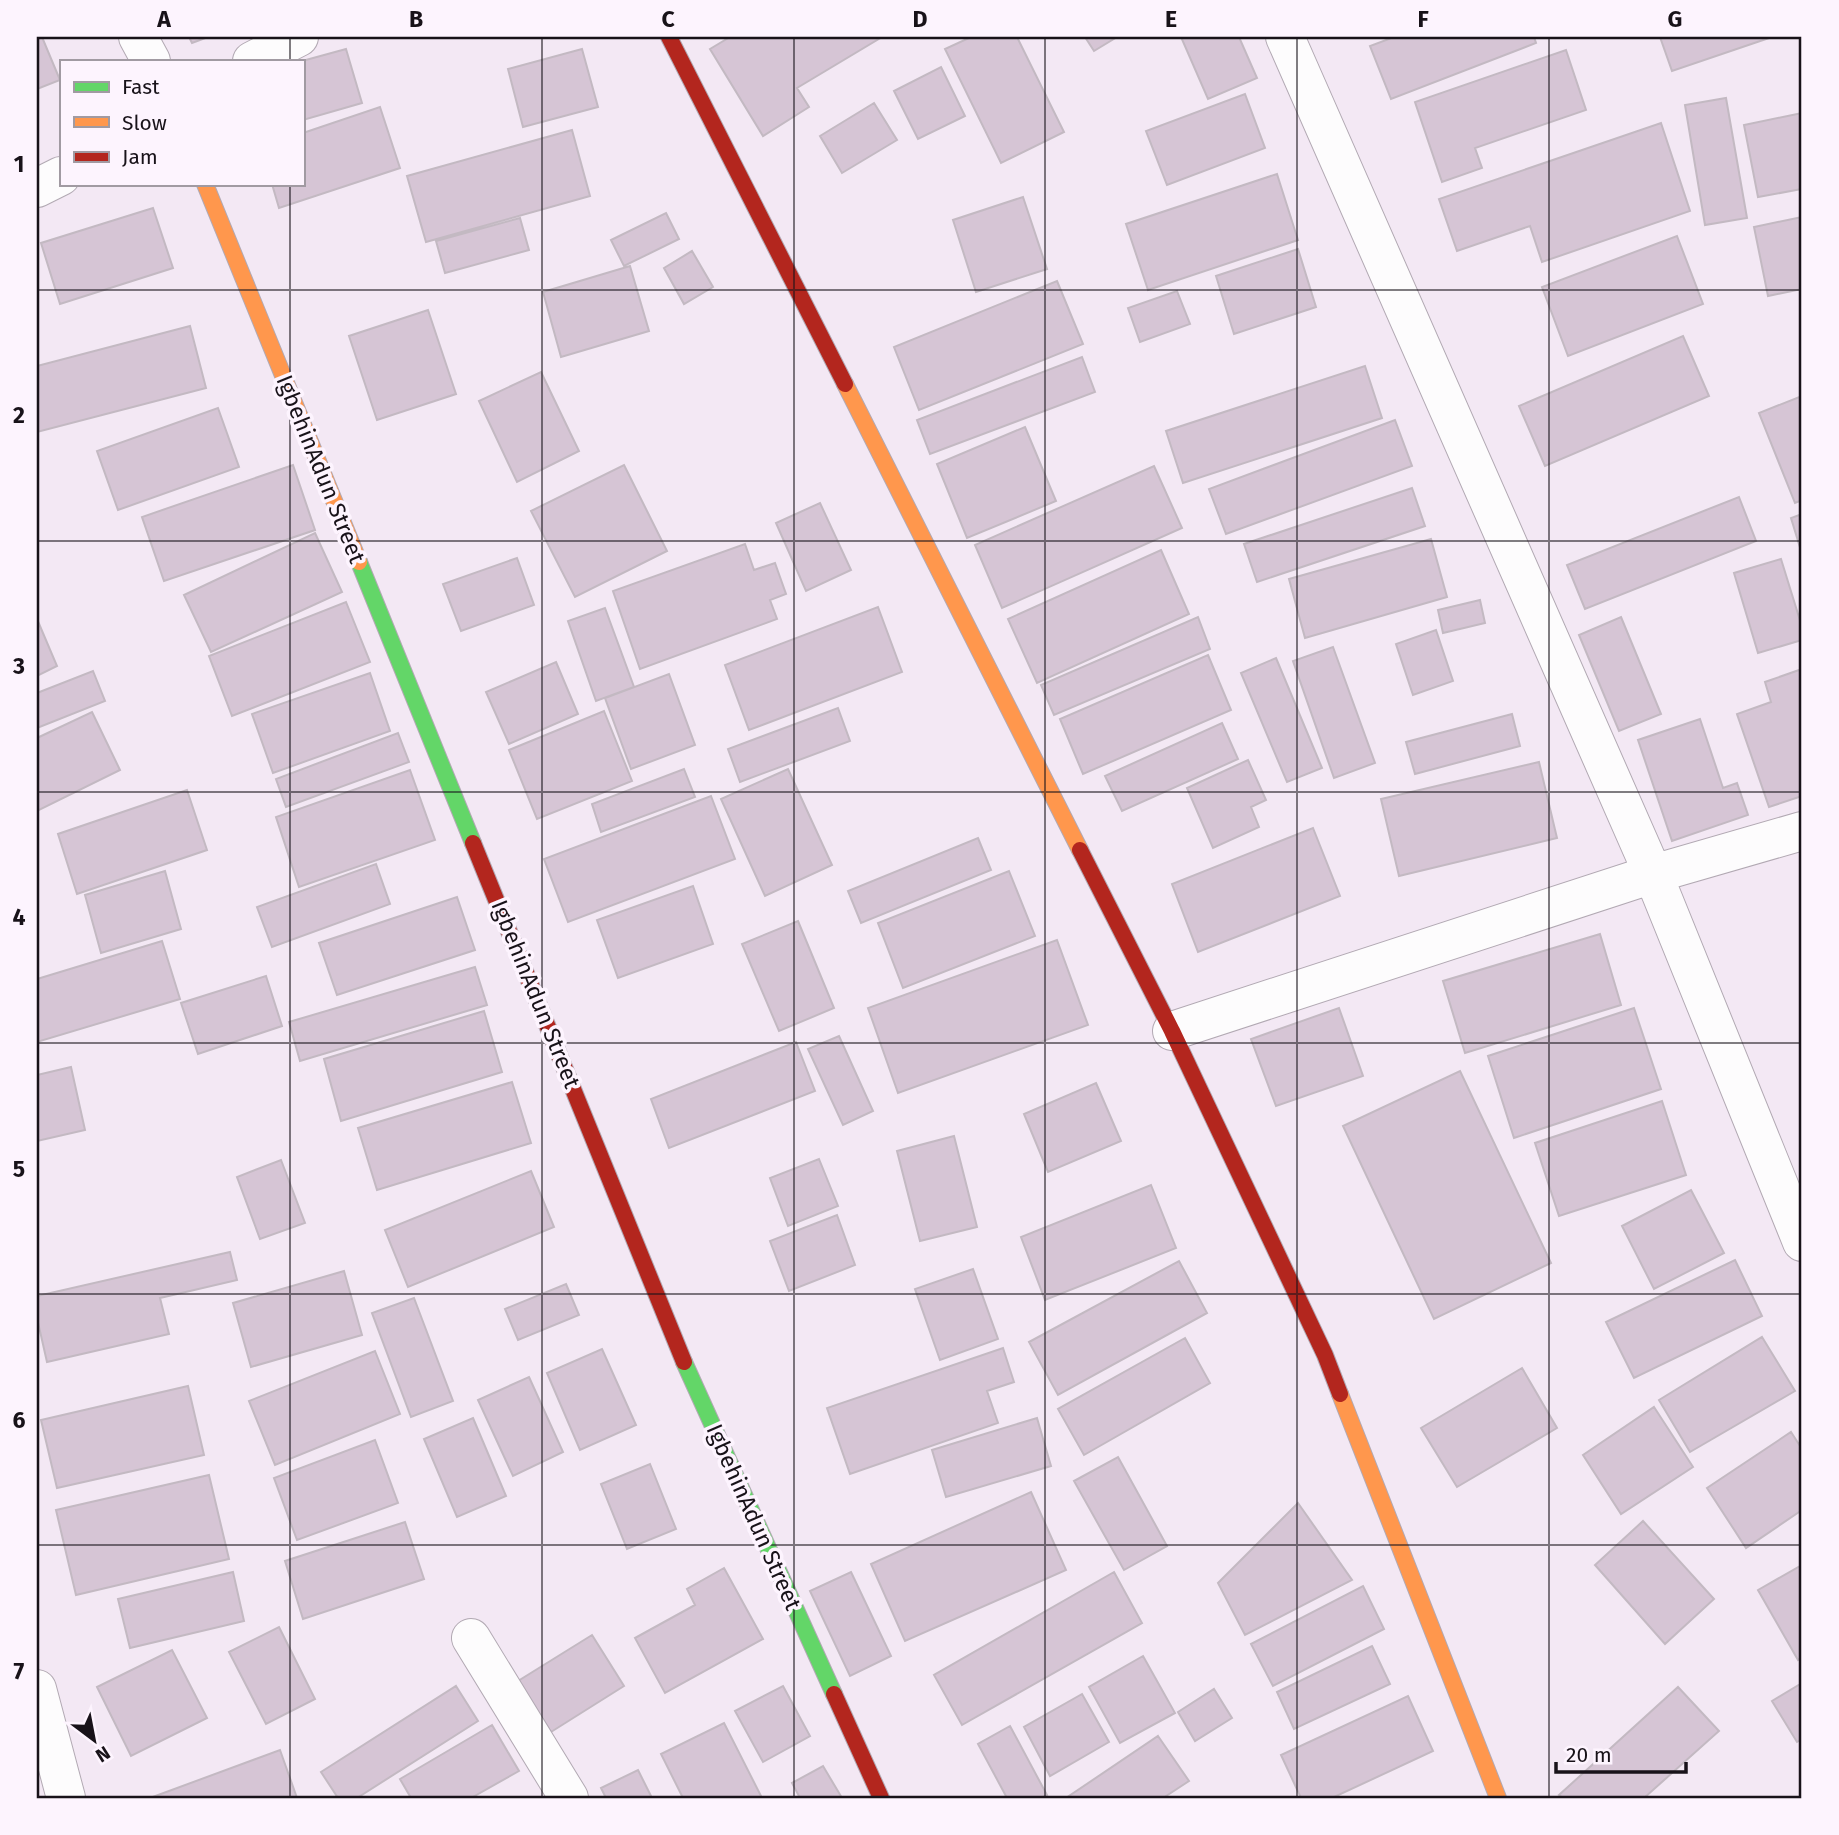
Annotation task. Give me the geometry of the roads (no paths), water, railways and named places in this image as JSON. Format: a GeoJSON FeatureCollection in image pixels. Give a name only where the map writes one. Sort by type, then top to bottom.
{"type":"FeatureCollection","features":[{"type":"Feature","properties":{"kind":"street"},"geometry":{"type":"LineString","coordinates":[[138,37],[150,60]]}},
{"type":"Feature","properties":{"kind":"street"},"geometry":{"type":"LineString","coordinates":[[254,60],[299,37]]}},
{"type":"Feature","properties":{"kind":"street"},"geometry":{"type":"LineString","coordinates":[[669,37],[1172,1031],[1325,1355],[1498,1798]]}},
{"type":"Feature","properties":{"kind":"street"},"geometry":{"type":"LineString","coordinates":[[1285,37],[1653,873],[1802,1242]]}},
{"type":"Feature","properties":{"kind":"street"},"geometry":{"type":"LineString","coordinates":[[37,188],[60,176]]}},
{"type":"Feature","properties":{"kind":"street","name":"IgbehinAdun Street"},"geometry":{"type":"LineString","coordinates":[[206,186],[691,1378],[881,1798]]}},
{"type":"Feature","properties":{"kind":"street"},"geometry":{"type":"LineString","coordinates":[[1172,1031],[1653,873],[1802,831]]}},
{"type":"Feature","properties":{"kind":"street"},"geometry":{"type":"LineString","coordinates":[[471,1638],[569,1798]]}},
{"type":"Feature","properties":{"kind":"street"},"geometry":{"type":"LineString","coordinates":[[37,1689],[66,1798]]}}]}
